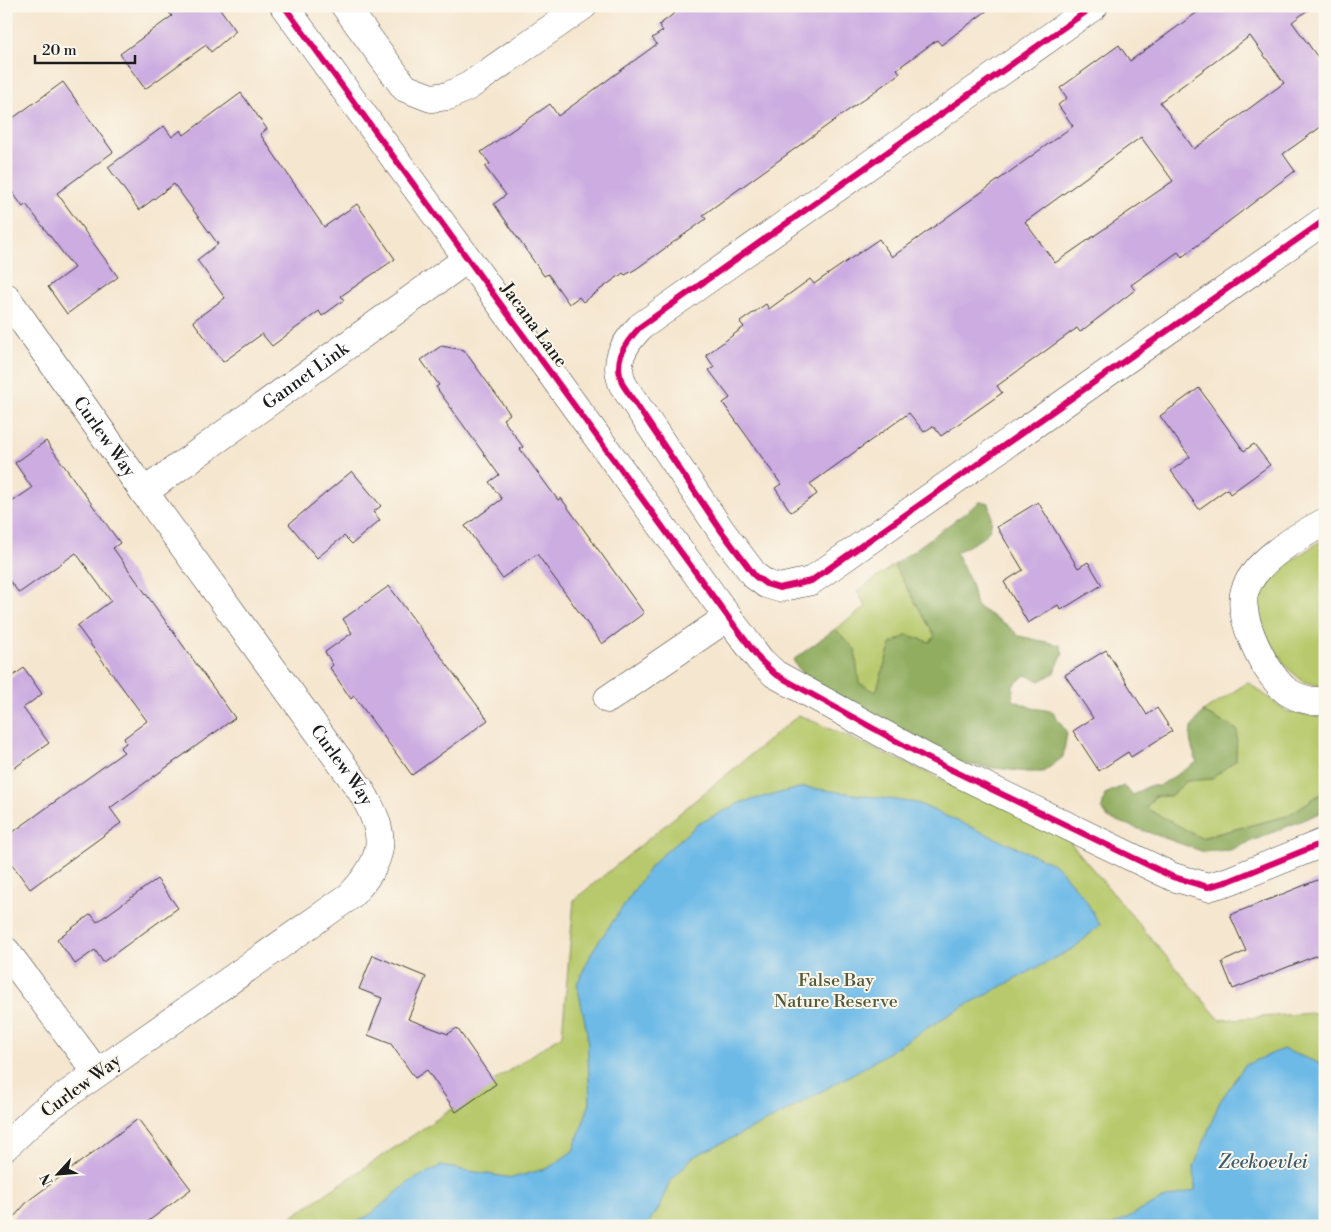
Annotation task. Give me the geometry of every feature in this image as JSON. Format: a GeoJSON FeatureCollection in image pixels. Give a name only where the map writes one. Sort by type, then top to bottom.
{"type":"FeatureCollection","features":[{"type":"Feature","properties":{"kind":"street","name":"Jacana Lane"},"geometry":{"type":"LineString","coordinates":[[284,6],[760,660],[775,674],[925,757],[1173,877],[1208,887],[1229,881],[1325,842]]}},
{"type":"Feature","properties":{"kind":"street"},"geometry":{"type":"LineString","coordinates":[[345,6],[405,88],[431,98],[448,96],[469,86],[583,6]]}},
{"type":"Feature","properties":{"kind":"street"},"geometry":{"type":"LineString","coordinates":[[1094,6],[640,327],[620,354],[618,375],[623,385],[727,539],[755,576],[766,584],[779,588],[812,581],[1325,220]]}},
{"type":"Feature","properties":{"kind":"street","name":"Gannet Link"},"geometry":{"type":"LineString","coordinates":[[144,492],[467,259]]}},
{"type":"Feature","properties":{"kind":"street","name":"Curlew Way"},"geometry":{"type":"LineString","coordinates":[[6,297],[144,492],[360,790],[371,809],[380,842],[375,864],[366,879],[350,896],[42,1112],[6,1146]]}},
{"type":"Feature","properties":{"kind":"street"},"geometry":{"type":"LineString","coordinates":[[1325,522],[1311,529],[1262,563],[1252,574],[1244,591],[1242,604],[1248,630],[1272,675],[1287,691],[1315,702],[1325,701]]}},
{"type":"Feature","properties":{"kind":"street"},"geometry":{"type":"LineString","coordinates":[[608,699],[728,616]]}},
{"type":"Feature","properties":{"kind":"street"},"geometry":{"type":"LineString","coordinates":[[6,951],[97,1073]]}},
{"type":"Feature","properties":{"kind":"green space"},"geometry":{"type":"Polygon","coordinates":[[[980,502],[989,503],[991,523],[989,530],[980,539],[956,553],[971,583],[976,606],[1007,625],[1019,636],[1060,645],[1063,653],[1054,673],[1040,681],[1025,675],[1013,686],[1013,700],[1032,708],[1052,711],[1067,733],[1063,757],[1043,772],[1027,772],[955,763],[812,689],[793,660],[835,629],[855,649],[859,683],[876,692],[891,644],[907,635],[930,642],[935,636],[894,565],[980,502]]]}},
{"type":"Feature","properties":{"kind":"green space"},"geometry":{"type":"Polygon","coordinates":[[[1325,538],[1325,687],[1304,682],[1286,667],[1261,627],[1258,604],[1266,582],[1273,573],[1325,538]]]}},
{"type":"Feature","properties":{"kind":"green space"},"geometry":{"type":"Polygon","coordinates":[[[894,565],[935,636],[930,642],[907,635],[891,644],[876,693],[858,683],[855,649],[835,629],[866,607],[857,592],[894,565]]]}},
{"type":"Feature","properties":{"kind":"green space"},"geometry":{"type":"Polygon","coordinates":[[[1248,682],[1286,711],[1325,718],[1325,791],[1287,816],[1200,838],[1146,808],[1155,796],[1170,796],[1187,781],[1211,779],[1237,730],[1203,712],[1248,682]]]}},
{"type":"Feature","properties":{"kind":"green space"},"geometry":{"type":"Polygon","coordinates":[[[1203,712],[1237,730],[1236,760],[1211,779],[1187,781],[1170,796],[1155,796],[1146,808],[1201,838],[1287,816],[1325,791],[1325,811],[1230,850],[1204,852],[1108,818],[1102,808],[1105,794],[1123,786],[1133,795],[1148,786],[1159,786],[1197,762],[1190,736],[1191,730],[1203,712]]]}},
{"type":"Feature","properties":{"kind":"green space","name":"False Bay Nature Reserve"},"geometry":{"type":"Polygon","coordinates":[[[799,715],[1063,834],[1220,1020],[1325,1012],[1325,1226],[278,1226],[562,1035],[574,900],[799,715]]]}},
{"type":"Feature","properties":{"kind":"water"},"geometry":{"type":"Polygon","coordinates":[[[804,787],[917,803],[1056,865],[1084,897],[1100,925],[1074,948],[948,1015],[865,1067],[776,1117],[693,1157],[669,1183],[659,1208],[646,1226],[349,1226],[371,1214],[409,1182],[440,1166],[512,1178],[548,1168],[573,1151],[590,1103],[587,1032],[577,984],[593,950],[653,863],[698,824],[742,802],[804,787]]]}},
{"type":"Feature","properties":{"kind":"water","name":"Zeekoevlei"},"geometry":{"type":"Polygon","coordinates":[[[1283,1049],[1321,1064],[1325,1062],[1325,1226],[1111,1226],[1163,1199],[1195,1190],[1194,1167],[1219,1103],[1245,1065],[1283,1049]]]}},
{"type":"Feature","properties":{"kind":"building"},"geometry":{"type":"Polygon","coordinates":[[[164,6],[218,6],[236,31],[211,52],[206,45],[145,89],[120,54],[172,16],[164,6]]]}},
{"type":"Feature","properties":{"kind":"building"},"geometry":{"type":"Polygon","coordinates":[[[684,6],[993,6],[941,45],[937,40],[897,69],[900,73],[703,215],[706,219],[636,269],[625,275],[623,273],[583,302],[579,297],[569,304],[548,274],[544,276],[494,204],[506,195],[485,167],[490,164],[481,152],[550,104],[558,116],[657,44],[652,38],[663,31],[659,25],[684,6]]]}},
{"type":"Feature","properties":{"kind":"building"},"geometry":{"type":"Polygon","coordinates":[[[1206,6],[1313,6],[1292,22],[1325,67],[1325,124],[1283,154],[1295,171],[1182,257],[1178,252],[1131,285],[1135,290],[1080,332],[1077,328],[997,386],[1002,393],[941,436],[933,426],[924,432],[909,413],[810,484],[817,494],[791,512],[775,488],[781,484],[723,403],[730,398],[709,370],[714,367],[706,355],[744,327],[740,322],[766,304],[769,309],[810,279],[814,284],[879,239],[892,257],[1073,126],[1058,105],[1067,98],[1060,88],[1119,45],[1130,61],[1206,6]],[[1250,36],[1160,102],[1194,149],[1284,83],[1250,36]],[[1141,137],[1025,222],[1055,263],[1173,181],[1141,137]]]}},
{"type":"Feature","properties":{"kind":"building"},"geometry":{"type":"Polygon","coordinates":[[[63,82],[113,152],[57,193],[118,277],[67,314],[48,287],[74,268],[26,204],[23,207],[6,183],[6,123],[63,82]]]}},
{"type":"Feature","properties":{"kind":"building"},"geometry":{"type":"Polygon","coordinates":[[[241,93],[267,129],[260,134],[324,227],[357,204],[395,259],[341,296],[344,300],[322,316],[319,311],[272,346],[262,334],[223,362],[193,321],[225,298],[197,260],[218,244],[174,184],[139,210],[108,167],[164,126],[172,137],[181,130],[184,135],[241,93]]]}},
{"type":"Feature","properties":{"kind":"building"},"geometry":{"type":"Polygon","coordinates":[[[441,346],[464,350],[510,414],[503,419],[523,447],[520,449],[558,500],[561,498],[644,613],[602,644],[537,554],[502,578],[465,526],[502,499],[489,482],[499,475],[436,387],[439,385],[421,360],[441,346]]]}},
{"type":"Feature","properties":{"kind":"building"},"geometry":{"type":"Polygon","coordinates":[[[1199,388],[1244,451],[1254,444],[1270,465],[1230,494],[1227,489],[1199,509],[1171,471],[1190,457],[1160,416],[1199,388]]]}},
{"type":"Feature","properties":{"kind":"building"},"geometry":{"type":"Polygon","coordinates":[[[46,441],[120,543],[113,548],[235,718],[110,808],[121,823],[30,889],[6,856],[6,837],[124,752],[120,748],[126,743],[124,738],[147,721],[77,626],[111,601],[76,553],[19,593],[6,576],[6,506],[32,488],[15,463],[46,441]]]}},
{"type":"Feature","properties":{"kind":"building"},"geometry":{"type":"Polygon","coordinates":[[[352,471],[381,506],[373,512],[380,520],[352,544],[344,536],[317,558],[289,524],[352,471]]]}},
{"type":"Feature","properties":{"kind":"building"},"geometry":{"type":"Polygon","coordinates":[[[1038,502],[1078,568],[1088,562],[1102,585],[1061,610],[1058,605],[1028,623],[1004,582],[1023,570],[997,527],[1038,502]]]}},
{"type":"Feature","properties":{"kind":"building"},"geometry":{"type":"Polygon","coordinates":[[[389,586],[488,720],[412,775],[354,696],[351,699],[330,668],[333,665],[325,652],[352,633],[343,619],[389,586]]]}},
{"type":"Feature","properties":{"kind":"building"},"geometry":{"type":"Polygon","coordinates":[[[1106,650],[1147,715],[1157,708],[1172,731],[1131,757],[1128,752],[1099,771],[1073,731],[1093,718],[1065,675],[1106,650]]]}},
{"type":"Feature","properties":{"kind":"building"},"geometry":{"type":"Polygon","coordinates":[[[24,668],[42,694],[23,708],[49,743],[6,774],[6,681],[24,668]]]}},
{"type":"Feature","properties":{"kind":"building"},"geometry":{"type":"Polygon","coordinates":[[[1325,877],[1325,952],[1233,989],[1222,962],[1246,951],[1230,915],[1325,877]]]}},
{"type":"Feature","properties":{"kind":"building"},"geometry":{"type":"Polygon","coordinates":[[[157,879],[178,908],[103,962],[95,950],[75,964],[57,939],[91,914],[97,922],[157,879]]]}},
{"type":"Feature","properties":{"kind":"building"},"geometry":{"type":"Polygon","coordinates":[[[373,955],[426,977],[408,1019],[448,1034],[457,1028],[496,1084],[456,1112],[427,1070],[415,1078],[391,1044],[368,1035],[382,998],[359,989],[373,955]]]}},
{"type":"Feature","properties":{"kind":"building"},"geometry":{"type":"Polygon","coordinates":[[[138,1119],[191,1189],[142,1226],[6,1226],[28,1201],[138,1119]]]}},
{"type":"Feature","properties":{"kind":"cycle path"},"geometry":{"type":"LineString","coordinates":[[284,6],[728,617],[760,660],[775,674],[925,757],[1173,877],[1208,887],[1229,881],[1325,842]]}},
{"type":"Feature","properties":{"kind":"cycle path"},"geometry":{"type":"LineString","coordinates":[[1094,6],[640,327],[629,340],[621,354],[619,368],[623,385],[722,532],[755,576],[766,584],[779,588],[811,581],[1325,220]]}}]}
